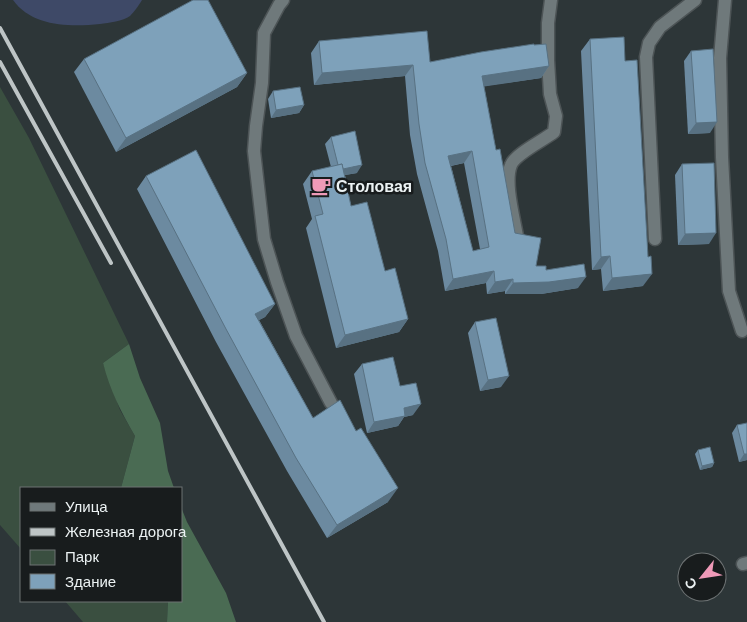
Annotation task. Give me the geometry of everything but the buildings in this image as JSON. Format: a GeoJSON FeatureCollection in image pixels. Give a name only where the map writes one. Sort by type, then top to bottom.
{"type":"FeatureCollection","features":[{"type":"Feature","properties":{"kind":"street"},"geometry":{"type":"LineString","coordinates":[[283,0],[264,33],[262,83],[254,151],[264,239],[296,336],[331,402]]}},
{"type":"Feature","properties":{"kind":"street"},"geometry":{"type":"LineString","coordinates":[[517,236],[508,182],[511,164],[522,153],[554,132],[556,116],[550,94],[548,60],[548,23],[551,0]]}},
{"type":"Feature","properties":{"kind":"street"},"geometry":{"type":"LineString","coordinates":[[655,240],[646,57],[648,44],[660,27],[695,0]]}},
{"type":"Feature","properties":{"kind":"street"},"geometry":{"type":"LineString","coordinates":[[725,0],[720,58],[722,157],[729,291],[742,331]]}},
{"type":"Feature","properties":{"kind":"green space"},"geometry":{"type":"Polygon","coordinates":[[[0,87],[29,138],[129,344],[103,363],[120,410],[135,436],[121,487],[20,487],[20,548],[0,525],[0,87]]]}},
{"type":"Feature","properties":{"kind":"green space"},"geometry":{"type":"Polygon","coordinates":[[[129,344],[140,378],[160,423],[168,471],[174,487],[121,487],[135,436],[116,401],[103,363],[129,344]]]}},
{"type":"Feature","properties":{"kind":"green space"},"geometry":{"type":"Polygon","coordinates":[[[182,510],[226,593],[236,622],[167,622],[168,602],[182,602],[182,510]]]}},
{"type":"Feature","properties":{"kind":"green space"},"geometry":{"type":"Polygon","coordinates":[[[66,602],[168,602],[167,622],[83,622],[66,602]]]}},
{"type":"Feature","properties":{"kind":"water"},"geometry":{"type":"Polygon","coordinates":[[[13,0],[142,0],[130,16],[116,22],[65,25],[31,16],[13,0]]]}},
{"type":"Feature","properties":{"kind":"railway"},"geometry":{"type":"LineString","coordinates":[[0,28],[324,622]]}},
{"type":"Feature","properties":{"kind":"railway"},"geometry":{"type":"LineString","coordinates":[[0,62],[111,263]]}},
{"type":"Feature","properties":{"kind":"place","name":"Столовая"},"geometry":{"type":"Point","coordinates":[321,186]}}]}
